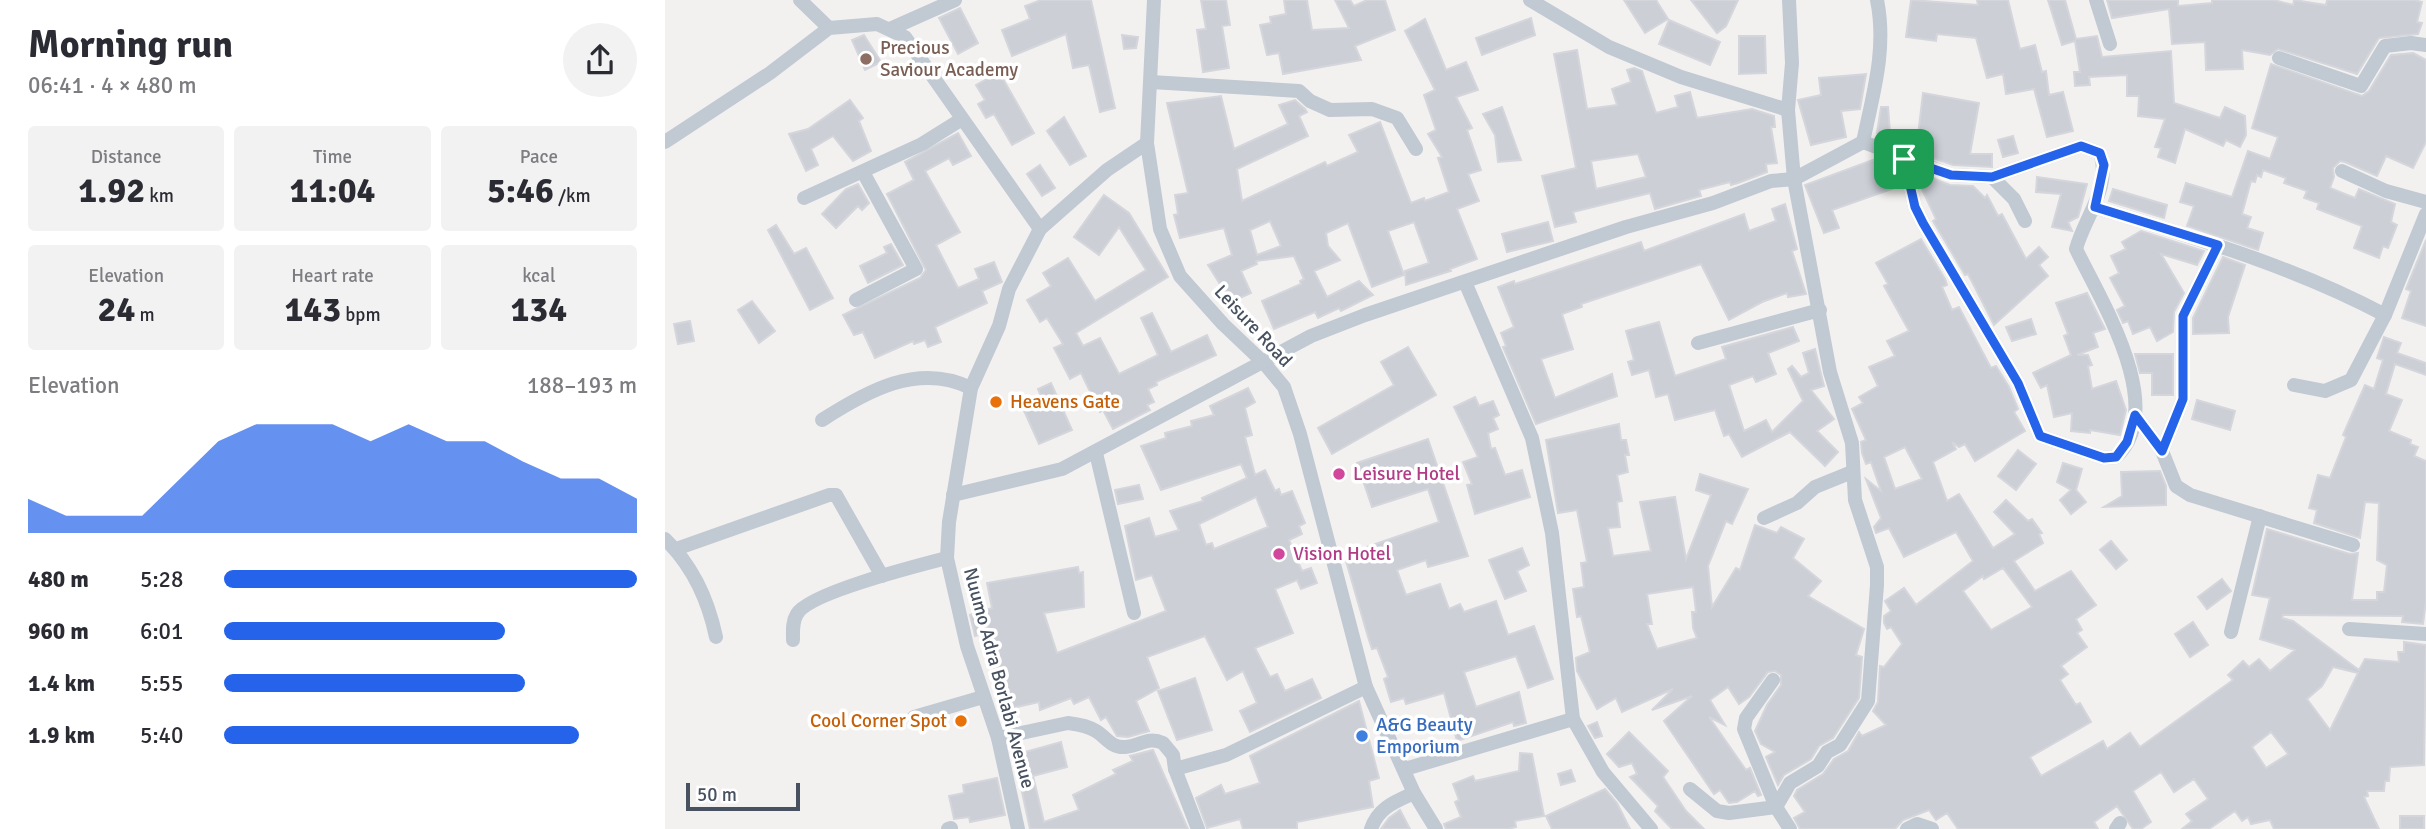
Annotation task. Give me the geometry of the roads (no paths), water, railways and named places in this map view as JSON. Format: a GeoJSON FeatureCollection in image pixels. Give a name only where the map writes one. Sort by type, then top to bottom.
{"type":"FeatureCollection","features":[{"type":"Feature","properties":{"kind":"street"},"geometry":{"type":"LineString","coordinates":[[800,0],[829,28]]}},
{"type":"Feature","properties":{"kind":"street"},"geometry":{"type":"LineString","coordinates":[[890,29],[955,0]]}},
{"type":"Feature","properties":{"kind":"street","name":"Leisure Road"},"geometry":{"type":"LineString","coordinates":[[1154,0],[1147,143],[1160,229],[1180,276],[1284,387],[1300,434],[1366,687],[1415,793],[1436,829]]}},
{"type":"Feature","properties":{"kind":"street"},"geometry":{"type":"LineString","coordinates":[[1530,0],[1609,47],[1681,77],[1788,110]]}},
{"type":"Feature","properties":{"kind":"street"},"geometry":{"type":"LineString","coordinates":[[1776,807],[1790,783],[1818,766],[1828,752],[1840,746],[1868,701],[1877,567],[1855,500],[1852,443],[1831,372],[1794,179],[1788,110],[1792,63],[1789,0]]}},
{"type":"Feature","properties":{"kind":"street"},"geometry":{"type":"LineString","coordinates":[[953,495],[1062,470],[1311,336],[1626,227],[1713,203],[1771,181],[1794,179],[1863,142],[1880,61],[1882,25],[1877,0]]}},
{"type":"Feature","properties":{"kind":"street"},"geometry":{"type":"LineString","coordinates":[[2096,0],[2110,44]]}},
{"type":"Feature","properties":{"kind":"street"},"geometry":{"type":"LineString","coordinates":[[665,142],[771,73],[829,28],[877,24],[905,37],[1040,229],[1107,170],[1147,143]]}},
{"type":"Feature","properties":{"kind":"street"},"geometry":{"type":"LineString","coordinates":[[2279,58],[2361,86],[2385,46],[2426,45]]}},
{"type":"Feature","properties":{"kind":"street"},"geometry":{"type":"LineString","coordinates":[[1151,82],[1299,91],[1310,101],[1330,110],[1372,108],[1397,118],[1416,149]]}},
{"type":"Feature","properties":{"kind":"street"},"geometry":{"type":"LineString","coordinates":[[804,198],[922,144],[961,119]]}},
{"type":"Feature","properties":{"kind":"street"},"geometry":{"type":"LineString","coordinates":[[1863,142],[1951,175],[1992,177],[2081,146],[2090,147],[2100,153],[2104,165],[2095,207],[2076,249],[2122,344],[2136,401],[2127,442],[2116,457],[2104,458],[2040,436],[2018,383],[1915,207],[1904,159]]}},
{"type":"Feature","properties":{"kind":"street"},"geometry":{"type":"LineString","coordinates":[[2342,171],[2386,191],[2426,202]]}},
{"type":"Feature","properties":{"kind":"street"},"geometry":{"type":"LineString","coordinates":[[856,300],[916,269],[863,172]]}},
{"type":"Feature","properties":{"kind":"street"},"geometry":{"type":"LineString","coordinates":[[1992,177],[2014,199],[2025,222]]}},
{"type":"Feature","properties":{"kind":"street"},"geometry":{"type":"LineString","coordinates":[[2095,207],[2218,245],[2322,284],[2385,315]]}},
{"type":"Feature","properties":{"kind":"street"},"geometry":{"type":"LineString","coordinates":[[2294,385],[2325,391],[2351,380],[2385,315],[2426,214]]}},
{"type":"Feature","properties":{"kind":"street","name":"Nuumo Adra Borlabi Avenue"},"geometry":{"type":"LineString","coordinates":[[1018,829],[998,737],[967,646],[947,558],[953,495],[971,388],[999,326],[1009,289],[1040,229]]}},
{"type":"Feature","properties":{"kind":"street"},"geometry":{"type":"LineString","coordinates":[[2162,451],[2183,399],[2183,316],[2218,245]]}},
{"type":"Feature","properties":{"kind":"street"},"geometry":{"type":"LineString","coordinates":[[1465,282],[1532,438],[1552,533],[1573,719],[1603,772],[1651,829]]}},
{"type":"Feature","properties":{"kind":"street"},"geometry":{"type":"LineString","coordinates":[[1698,343],[1820,310]]}},
{"type":"Feature","properties":{"kind":"street"},"geometry":{"type":"LineString","coordinates":[[822,420],[851,401],[891,384],[923,377],[950,378],[971,388]]}},
{"type":"Feature","properties":{"kind":"street"},"geometry":{"type":"LineString","coordinates":[[2135,415],[2162,451],[2176,486],[2190,495],[2353,545]]}},
{"type":"Feature","properties":{"kind":"street"},"geometry":{"type":"LineString","coordinates":[[1096,453],[1134,614]]}},
{"type":"Feature","properties":{"kind":"street"},"geometry":{"type":"LineString","coordinates":[[1764,518],[1797,503],[1815,487],[1852,472]]}},
{"type":"Feature","properties":{"kind":"street"},"geometry":{"type":"LineString","coordinates":[[676,549],[829,495],[836,495],[883,576]]}},
{"type":"Feature","properties":{"kind":"street"},"geometry":{"type":"LineString","coordinates":[[2231,632],[2260,516]]}},
{"type":"Feature","properties":{"kind":"street"},"geometry":{"type":"LineString","coordinates":[[665,539],[676,549],[703,592],[716,636]]}},
{"type":"Feature","properties":{"kind":"street"},"geometry":{"type":"LineString","coordinates":[[793,640],[792,626],[797,612],[810,603],[883,576],[947,558]]}},
{"type":"Feature","properties":{"kind":"street"},"geometry":{"type":"LineString","coordinates":[[2349,629],[2426,634]]}},
{"type":"Feature","properties":{"kind":"street"},"geometry":{"type":"LineString","coordinates":[[1773,680],[1746,719],[1744,729],[1776,807],[1790,829]]}},
{"type":"Feature","properties":{"kind":"street"},"geometry":{"type":"LineString","coordinates":[[1175,769],[1226,755],[1366,687]]}},
{"type":"Feature","properties":{"kind":"street"},"geometry":{"type":"LineString","coordinates":[[914,717],[983,697]]}},
{"type":"Feature","properties":{"kind":"street"},"geometry":{"type":"LineString","coordinates":[[1405,769],[1573,719]]}},
{"type":"Feature","properties":{"kind":"street"},"geometry":{"type":"LineString","coordinates":[[998,737],[1068,723],[1097,731],[1107,743],[1124,748],[1147,740],[1163,743],[1173,755],[1175,769],[1198,829]]}},
{"type":"Feature","properties":{"kind":"street"},"geometry":{"type":"LineString","coordinates":[[1690,789],[1717,811],[1729,813],[1776,807]]}},
{"type":"Feature","properties":{"kind":"street"},"geometry":{"type":"LineString","coordinates":[[1371,829],[1376,815],[1392,802],[1415,793]]}},
{"type":"Feature","properties":{"kind":"street"},"geometry":{"type":"LineString","coordinates":[[1907,829],[1916,824],[1932,829]]}},
{"type":"Feature","properties":{"kind":"place","name":"Precious Saviour Academy"},"geometry":{"type":"Point","coordinates":[866,59]}},
{"type":"Feature","properties":{"kind":"place","name":"Heavens Gate"},"geometry":{"type":"Point","coordinates":[996,402]}},
{"type":"Feature","properties":{"kind":"place","name":"Leisure Hotel"},"geometry":{"type":"Point","coordinates":[1339,474]}},
{"type":"Feature","properties":{"kind":"place","name":"Vision Hotel"},"geometry":{"type":"Point","coordinates":[1279,554]}},
{"type":"Feature","properties":{"kind":"place","name":"Cool Corner Spot"},"geometry":{"type":"Point","coordinates":[961,721]}},
{"type":"Feature","properties":{"kind":"place","name":"A&G Beauty Emporium"},"geometry":{"type":"Point","coordinates":[1362,736]}}]}
